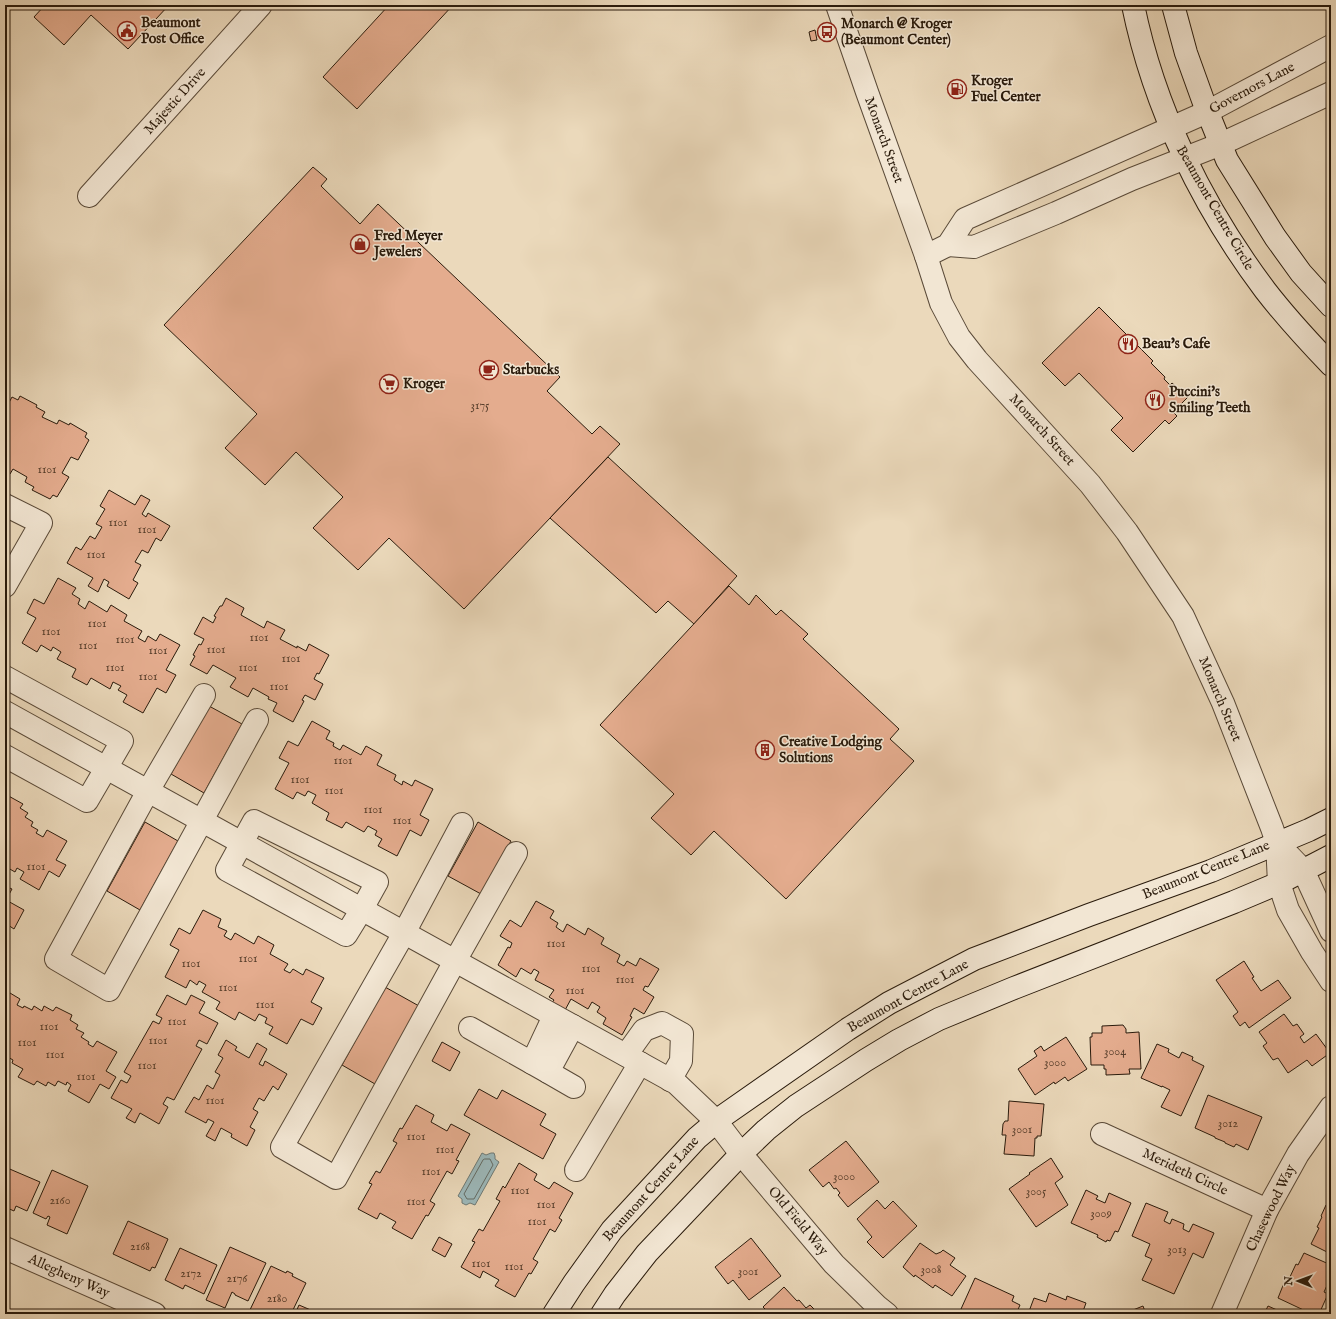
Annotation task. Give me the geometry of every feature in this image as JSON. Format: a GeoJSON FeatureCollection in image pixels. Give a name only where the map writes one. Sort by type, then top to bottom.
{"type":"FeatureCollection","features":[{"type":"Feature","properties":{"kind":"street","name":"Majestic Drive"},"geometry":{"type":"LineString","coordinates":[[89,196],[261,5]]}},
{"type":"Feature","properties":{"kind":"street","name":"Monarch Street"},"geometry":{"type":"LineString","coordinates":[[837,5],[926,256],[941,303],[959,337],[977,360],[1090,484],[1127,532],[1183,616],[1223,703],[1277,843]]}},
{"type":"Feature","properties":{"kind":"street","name":"Beaumont Centre Circle"},"geometry":{"type":"LineString","coordinates":[[1132,5],[1150,71],[1171,128],[1206,197],[1240,254],[1265,290],[1292,323],[1331,365]]}},
{"type":"Feature","properties":{"kind":"street"},"geometry":{"type":"LineString","coordinates":[[1173,5],[1186,53],[1207,112],[1227,160],[1275,237],[1301,273],[1331,306]]}},
{"type":"Feature","properties":{"kind":"street","name":"Governors Lane"},"geometry":{"type":"LineString","coordinates":[[948,245],[965,219],[1207,112],[1331,46]]}},
{"type":"Feature","properties":{"kind":"street"},"geometry":{"type":"LineString","coordinates":[[926,256],[948,245],[974,248],[1070,207],[1132,178],[1221,144],[1331,93]]}},
{"type":"Feature","properties":{"kind":"street"},"geometry":{"type":"LineString","coordinates":[[5,504],[41,523],[5,586]]}},
{"type":"Feature","properties":{"kind":"street"},"geometry":{"type":"LineString","coordinates":[[5,677],[122,741],[88,801],[5,756]]}},
{"type":"Feature","properties":{"kind":"street"},"geometry":{"type":"LineString","coordinates":[[204,695],[148,791],[56,959],[109,990],[257,720]]}},
{"type":"Feature","properties":{"kind":"street"},"geometry":{"type":"LineString","coordinates":[[5,712],[107,767],[241,843],[633,1059],[670,1080],[682,1061],[682,1034],[662,1023],[644,1030],[633,1059],[576,1170]]}},
{"type":"Feature","properties":{"kind":"street","name":"Beaumont Centre Lane"},"geometry":{"type":"LineString","coordinates":[[554,1314],[612,1230],[696,1138],[716,1121],[842,1033],[883,1007],[974,959],[1089,915],[1211,871],[1331,819]]}},
{"type":"Feature","properties":{"kind":"street"},"geometry":{"type":"LineString","coordinates":[[254,821],[377,882],[346,935],[227,870],[241,843],[254,821]]}},
{"type":"Feature","properties":{"kind":"street"},"geometry":{"type":"LineString","coordinates":[[462,824],[404,933],[282,1147],[336,1178],[455,961],[516,854]]}},
{"type":"Feature","properties":{"kind":"street"},"geometry":{"type":"LineString","coordinates":[[1277,843],[1303,870],[1331,931]]}},
{"type":"Feature","properties":{"kind":"street"},"geometry":{"type":"LineString","coordinates":[[1277,843],[1279,882],[1288,910],[1312,952],[1331,981]]}},
{"type":"Feature","properties":{"kind":"street"},"geometry":{"type":"LineString","coordinates":[[602,1314],[615,1294],[647,1253],[741,1154],[766,1130],[796,1106],[866,1060],[899,1040],[939,1019],[1234,902],[1279,882],[1331,856]]}},
{"type":"Feature","properties":{"kind":"street"},"geometry":{"type":"LineString","coordinates":[[540,1068],[564,1021]]}},
{"type":"Feature","properties":{"kind":"street"},"geometry":{"type":"LineString","coordinates":[[470,1028],[574,1087]]}},
{"type":"Feature","properties":{"kind":"street","name":"Old Field Way"},"geometry":{"type":"LineString","coordinates":[[670,1080],[676,1083],[716,1121],[741,1154],[834,1264],[887,1314]]}},
{"type":"Feature","properties":{"kind":"street","name":"Chasewood Way"},"geometry":{"type":"LineString","coordinates":[[1222,1314],[1267,1210],[1298,1154],[1331,1107]]}},
{"type":"Feature","properties":{"kind":"street","name":"Merideth Circle"},"geometry":{"type":"LineString","coordinates":[[1102,1134],[1267,1210]]}},
{"type":"Feature","properties":{"kind":"street","name":"Allegheny Way"},"geometry":{"type":"LineString","coordinates":[[5,1248],[155,1314]]}},
{"type":"Feature","properties":{"kind":"water"},"geometry":{"type":"Polygon","coordinates":[[[482,1153],[486,1155],[494,1153],[495,1159],[499,1162],[475,1205],[470,1203],[466,1205],[462,1203],[462,1199],[458,1196],[482,1153]]]}},
{"type":"Feature","properties":{"kind":"building","name":"Beaumont Post Office"},"geometry":{"type":"Polygon","coordinates":[[[45,5],[169,5],[128,49],[91,15],[64,45],[34,17],[45,5]]]}},
{"type":"Feature","properties":{"kind":"building"},"geometry":{"type":"Polygon","coordinates":[[[389,5],[453,5],[357,109],[323,77],[389,5]]]}},
{"type":"Feature","properties":{"kind":"building"},"geometry":{"type":"Polygon","coordinates":[[[815,30],[817,40],[811,41],[809,32],[815,30]]]}},
{"type":"Feature","properties":{"kind":"building","name":"Kroger"},"geometry":{"type":"Polygon","coordinates":[[[313,167],[327,179],[321,186],[360,224],[378,204],[560,377],[547,391],[592,434],[600,426],[620,444],[464,609],[389,538],[358,570],[313,528],[343,497],[296,452],[265,485],[225,448],[257,414],[164,325],[313,167]]]}},
{"type":"Feature","properties":{"kind":"building"},"geometry":{"type":"Polygon","coordinates":[[[1099,307],[1153,361],[1151,363],[1165,377],[1164,379],[1170,385],[1172,383],[1188,397],[1173,412],[1177,416],[1169,424],[1165,420],[1133,452],[1111,430],[1123,418],[1079,373],[1065,386],[1042,363],[1099,307]]]}},
{"type":"Feature","properties":{"kind":"building"},"geometry":{"type":"Polygon","coordinates":[[[20,396],[37,405],[36,407],[45,412],[42,417],[57,424],[59,420],[69,425],[70,423],[87,433],[85,437],[89,440],[78,460],[71,457],[62,473],[69,477],[57,497],[53,495],[50,499],[32,490],[34,487],[25,482],[27,477],[13,469],[10,474],[5,472],[5,410],[12,397],[18,400],[20,396]]]}},
{"type":"Feature","properties":{"kind":"building"},"geometry":{"type":"Polygon","coordinates":[[[608,457],[737,576],[694,624],[668,601],[656,613],[550,518],[608,457]]]}},
{"type":"Feature","properties":{"kind":"building"},"geometry":{"type":"Polygon","coordinates":[[[109,490],[135,505],[141,495],[150,500],[142,514],[146,517],[148,513],[170,526],[161,541],[156,538],[148,553],[142,550],[135,562],[141,565],[133,580],[138,583],[129,599],[107,586],[109,582],[104,579],[98,592],[88,586],[93,578],[67,563],[76,547],[81,550],[90,536],[95,539],[102,527],[96,524],[105,509],[100,506],[109,490]]]}},
{"type":"Feature","properties":{"kind":"building"},"geometry":{"type":"Polygon","coordinates":[[[58,578],[76,588],[72,594],[80,599],[78,604],[85,609],[89,601],[107,612],[111,605],[127,615],[124,621],[142,631],[138,638],[145,642],[148,636],[156,641],[160,634],[180,645],[166,670],[176,675],[166,693],[157,688],[143,713],[123,702],[127,695],[118,690],[121,686],[113,682],[110,689],[91,678],[87,685],[72,677],[76,669],[57,659],[61,652],[53,647],[51,651],[41,645],[37,652],[22,643],[36,618],[27,613],[34,599],[44,604],[58,578]]]}},
{"type":"Feature","properties":{"kind":"building","name":"Creative Lodging Solutions"},"geometry":{"type":"Polygon","coordinates":[[[729,586],[749,605],[756,595],[776,615],[781,610],[808,634],[803,639],[899,729],[890,739],[914,761],[786,899],[714,831],[691,855],[651,818],[674,794],[600,725],[729,586]]]}},
{"type":"Feature","properties":{"kind":"building"},"geometry":{"type":"Polygon","coordinates":[[[226,598],[244,608],[241,615],[264,628],[267,621],[285,630],[280,639],[306,651],[309,644],[329,655],[319,674],[317,673],[314,679],[323,684],[315,700],[305,695],[302,700],[304,701],[293,722],[273,711],[277,703],[268,699],[269,697],[253,688],[248,697],[230,687],[236,678],[213,665],[207,674],[190,665],[195,656],[193,655],[199,644],[201,645],[204,639],[194,634],[203,617],[213,623],[216,617],[214,616],[226,598]]]}},
{"type":"Feature","properties":{"kind":"building"},"geometry":{"type":"Polygon","coordinates":[[[209,706],[242,724],[204,793],[171,774],[209,706]]]}},
{"type":"Feature","properties":{"kind":"building"},"geometry":{"type":"Polygon","coordinates":[[[312,721],[330,731],[326,739],[334,743],[333,746],[340,750],[343,745],[361,755],[366,746],[382,755],[377,765],[396,775],[394,780],[402,785],[403,781],[412,786],[415,780],[433,789],[420,815],[429,820],[421,836],[410,830],[397,856],[378,846],[382,839],[375,835],[377,831],[368,826],[364,832],[346,822],[342,828],[326,820],[329,813],[312,803],[316,795],[308,791],[305,796],[297,792],[293,799],[275,789],[289,763],[279,758],[288,741],[298,746],[312,721]]]}},
{"type":"Feature","properties":{"kind":"building"},"geometry":{"type":"Polygon","coordinates":[[[5,794],[23,804],[20,808],[28,813],[25,817],[33,822],[31,826],[38,830],[36,833],[43,837],[47,830],[67,841],[56,860],[66,865],[59,877],[49,871],[39,890],[20,879],[24,872],[17,868],[15,872],[8,868],[5,872],[5,794]]]}},
{"type":"Feature","properties":{"kind":"building"},"geometry":{"type":"Polygon","coordinates":[[[145,822],[178,841],[140,910],[107,891],[145,822]]]}},
{"type":"Feature","properties":{"kind":"building"},"geometry":{"type":"Polygon","coordinates":[[[478,822],[511,841],[481,894],[448,876],[478,822]]]}},
{"type":"Feature","properties":{"kind":"building"},"geometry":{"type":"Polygon","coordinates":[[[5,886],[12,889],[6,900],[24,910],[14,929],[8,925],[5,931],[5,886]]]}},
{"type":"Feature","properties":{"kind":"building"},"geometry":{"type":"Polygon","coordinates":[[[536,901],[554,911],[550,918],[558,923],[556,927],[563,932],[567,924],[585,935],[588,928],[604,938],[601,944],[620,955],[617,962],[624,966],[627,961],[636,966],[640,958],[659,969],[648,987],[645,986],[643,990],[654,997],[644,1014],[634,1008],[630,1016],[632,1017],[622,1035],[603,1024],[606,1018],[597,1012],[600,1007],[592,1002],[588,1009],[571,999],[564,1012],[551,1004],[554,1000],[549,997],[554,990],[535,980],[539,972],[534,969],[531,974],[521,968],[516,977],[498,965],[508,947],[510,948],[512,943],[500,936],[510,920],[521,927],[536,901]]]}},
{"type":"Feature","properties":{"kind":"building"},"geometry":{"type":"Polygon","coordinates":[[[203,910],[221,919],[218,927],[227,931],[224,936],[231,940],[235,933],[254,944],[258,936],[274,945],[270,954],[288,964],[284,970],[290,973],[293,969],[303,975],[306,969],[324,978],[311,1002],[322,1008],[313,1025],[301,1019],[287,1044],[269,1034],[273,1027],[265,1023],[267,1018],[259,1014],[255,1021],[239,1012],[235,1020],[216,1009],[220,1002],[202,992],[206,985],[199,981],[197,985],[190,980],[186,988],[165,977],[179,950],[170,945],[179,928],[190,934],[203,910]]]}},
{"type":"Feature","properties":{"kind":"building"},"geometry":{"type":"Polygon","coordinates":[[[1244,961],[1254,977],[1252,978],[1261,991],[1278,980],[1291,998],[1249,1028],[1245,1022],[1240,1026],[1233,1016],[1238,1012],[1216,980],[1244,961]]]}},
{"type":"Feature","properties":{"kind":"building"},"geometry":{"type":"Polygon","coordinates":[[[385,987],[419,1006],[375,1084],[342,1065],[385,987]]]}},
{"type":"Feature","properties":{"kind":"building"},"geometry":{"type":"Polygon","coordinates":[[[5,990],[20,999],[17,1005],[23,1008],[24,1006],[32,1010],[34,1006],[42,1011],[44,1006],[53,1011],[56,1007],[72,1015],[70,1020],[78,1025],[76,1029],[84,1033],[81,1037],[89,1042],[88,1044],[93,1047],[97,1041],[117,1052],[106,1071],[116,1077],[109,1089],[100,1084],[89,1103],[68,1091],[71,1085],[67,1082],[66,1085],[58,1081],[55,1086],[48,1082],[46,1086],[37,1081],[34,1085],[18,1077],[23,1069],[12,1063],[13,1060],[6,1056],[9,1051],[5,1049],[5,990]]]}},
{"type":"Feature","properties":{"kind":"building"},"geometry":{"type":"Polygon","coordinates":[[[167,995],[186,1005],[191,995],[205,1002],[199,1013],[218,1023],[207,1044],[199,1040],[196,1046],[202,1049],[174,1100],[167,1097],[163,1104],[168,1107],[159,1124],[140,1113],[135,1123],[126,1118],[132,1109],[111,1098],[121,1080],[127,1083],[131,1076],[124,1072],[153,1021],[159,1024],[162,1018],[156,1015],[167,995]]]}},
{"type":"Feature","properties":{"kind":"building"},"geometry":{"type":"Polygon","coordinates":[[[1284,1014],[1293,1026],[1297,1024],[1304,1034],[1300,1037],[1304,1043],[1316,1034],[1330,1053],[1312,1066],[1307,1060],[1288,1073],[1278,1058],[1273,1060],[1263,1046],[1267,1043],[1259,1032],[1284,1014]]]}},
{"type":"Feature","properties":{"kind":"building"},"geometry":{"type":"Polygon","coordinates":[[[1123,1025],[1126,1029],[1126,1033],[1139,1032],[1141,1069],[1129,1069],[1130,1074],[1106,1075],[1104,1065],[1091,1065],[1090,1037],[1092,1037],[1092,1033],[1102,1033],[1102,1026],[1123,1025]]]}},
{"type":"Feature","properties":{"kind":"building"},"geometry":{"type":"Polygon","coordinates":[[[1066,1037],[1087,1069],[1068,1081],[1065,1077],[1055,1084],[1054,1082],[1035,1095],[1018,1069],[1037,1056],[1034,1051],[1041,1046],[1044,1051],[1066,1037]]]}},
{"type":"Feature","properties":{"kind":"building"},"geometry":{"type":"Polygon","coordinates":[[[226,1040],[237,1047],[235,1050],[249,1058],[257,1043],[267,1049],[259,1064],[263,1066],[265,1061],[287,1074],[278,1090],[273,1086],[264,1101],[259,1098],[253,1109],[258,1112],[250,1127],[255,1130],[247,1146],[231,1137],[232,1134],[221,1128],[215,1141],[206,1136],[214,1122],[208,1119],[206,1123],[185,1112],[194,1097],[199,1100],[207,1085],[213,1089],[220,1075],[215,1072],[223,1058],[218,1055],[226,1040]]]}},
{"type":"Feature","properties":{"kind":"building"},"geometry":{"type":"Polygon","coordinates":[[[442,1042],[460,1052],[450,1071],[432,1061],[442,1042]]]}},
{"type":"Feature","properties":{"kind":"building"},"geometry":{"type":"Polygon","coordinates":[[[1157,1044],[1169,1049],[1168,1052],[1179,1058],[1182,1052],[1193,1057],[1192,1060],[1204,1066],[1181,1116],[1161,1107],[1170,1090],[1141,1078],[1157,1044]]]}},
{"type":"Feature","properties":{"kind":"building"},"geometry":{"type":"Polygon","coordinates":[[[479,1089],[497,1099],[502,1090],[546,1114],[540,1125],[556,1134],[543,1159],[464,1115],[479,1089]]]}},
{"type":"Feature","properties":{"kind":"building"},"geometry":{"type":"Polygon","coordinates":[[[1208,1095],[1262,1117],[1248,1150],[1236,1144],[1234,1147],[1195,1128],[1208,1095]]]}},
{"type":"Feature","properties":{"kind":"building"},"geometry":{"type":"Polygon","coordinates":[[[1009,1101],[1044,1104],[1041,1136],[1037,1136],[1037,1138],[1035,1138],[1034,1156],[1004,1154],[1006,1135],[1002,1135],[1003,1124],[1005,1121],[1008,1121],[1009,1101]]]}},
{"type":"Feature","properties":{"kind":"building"},"geometry":{"type":"Polygon","coordinates":[[[416,1105],[434,1115],[431,1122],[447,1131],[451,1124],[470,1134],[456,1160],[459,1161],[452,1174],[447,1171],[430,1201],[435,1204],[428,1216],[426,1215],[412,1239],[392,1228],[396,1222],[380,1213],[377,1219],[358,1209],[372,1184],[369,1183],[376,1171],[380,1173],[397,1143],[393,1141],[416,1105]]]}},
{"type":"Feature","properties":{"kind":"building"},"geometry":{"type":"Polygon","coordinates":[[[846,1141],[879,1182],[848,1207],[838,1195],[840,1193],[836,1188],[834,1189],[829,1182],[823,1187],[809,1170],[846,1141]]]}},
{"type":"Feature","properties":{"kind":"building"},"geometry":{"type":"Polygon","coordinates":[[[1051,1158],[1063,1177],[1055,1183],[1068,1205],[1036,1227],[1009,1189],[1051,1158]]]}},
{"type":"Feature","properties":{"kind":"building"},"geometry":{"type":"Polygon","coordinates":[[[519,1163],[537,1174],[534,1180],[549,1189],[554,1182],[573,1193],[559,1218],[562,1220],[555,1232],[550,1229],[533,1259],[538,1262],[531,1274],[529,1273],[515,1297],[495,1286],[499,1280],[483,1271],[480,1278],[461,1267],[475,1242],[472,1241],[479,1229],[483,1231],[500,1201],[496,1199],[503,1186],[505,1188],[519,1163]]]}},
{"type":"Feature","properties":{"kind":"building"},"geometry":{"type":"Polygon","coordinates":[[[5,1167],[40,1182],[27,1211],[16,1206],[14,1211],[5,1207],[5,1167]]]}},
{"type":"Feature","properties":{"kind":"building"},"geometry":{"type":"Polygon","coordinates":[[[52,1170],[88,1186],[67,1234],[47,1225],[50,1217],[48,1216],[46,1219],[33,1213],[52,1170]]]}},
{"type":"Feature","properties":{"kind":"building"},"geometry":{"type":"Polygon","coordinates":[[[1086,1190],[1098,1196],[1096,1199],[1105,1203],[1109,1193],[1131,1203],[1118,1232],[1115,1231],[1110,1241],[1107,1240],[1106,1242],[1097,1237],[1098,1235],[1071,1223],[1086,1190]]]}},
{"type":"Feature","properties":{"kind":"building"},"geometry":{"type":"Polygon","coordinates":[[[1331,1198],[1331,1254],[1311,1244],[1319,1228],[1317,1227],[1322,1217],[1321,1216],[1326,1205],[1328,1206],[1331,1198]]]}},
{"type":"Feature","properties":{"kind":"building"},"geometry":{"type":"Polygon","coordinates":[[[877,1200],[885,1209],[893,1201],[917,1226],[883,1258],[867,1242],[872,1237],[857,1219],[877,1200]]]}},
{"type":"Feature","properties":{"kind":"building"},"geometry":{"type":"Polygon","coordinates":[[[1146,1203],[1168,1212],[1164,1221],[1170,1224],[1172,1219],[1184,1224],[1183,1229],[1189,1232],[1193,1224],[1214,1233],[1203,1258],[1193,1253],[1174,1294],[1142,1280],[1152,1259],[1145,1256],[1150,1244],[1132,1236],[1146,1203]]]}},
{"type":"Feature","properties":{"kind":"building"},"geometry":{"type":"Polygon","coordinates":[[[128,1221],[168,1239],[155,1268],[152,1267],[150,1271],[113,1254],[128,1221]]]}},
{"type":"Feature","properties":{"kind":"building"},"geometry":{"type":"Polygon","coordinates":[[[439,1237],[452,1244],[445,1257],[432,1250],[439,1237]]]}},
{"type":"Feature","properties":{"kind":"building"},"geometry":{"type":"Polygon","coordinates":[[[751,1238],[781,1276],[749,1300],[733,1280],[728,1284],[715,1267],[751,1238]]]}},
{"type":"Feature","properties":{"kind":"building"},"geometry":{"type":"Polygon","coordinates":[[[920,1243],[936,1254],[943,1250],[955,1258],[950,1265],[966,1276],[952,1296],[935,1285],[933,1288],[915,1275],[914,1277],[903,1267],[920,1243]]]}},
{"type":"Feature","properties":{"kind":"building"},"geometry":{"type":"Polygon","coordinates":[[[230,1247],[266,1263],[248,1301],[232,1292],[225,1308],[206,1300],[230,1247]]]}},
{"type":"Feature","properties":{"kind":"building"},"geometry":{"type":"Polygon","coordinates":[[[180,1248],[217,1265],[204,1294],[185,1285],[183,1289],[165,1280],[180,1248]]]}},
{"type":"Feature","properties":{"kind":"building"},"geometry":{"type":"Polygon","coordinates":[[[1304,1253],[1331,1265],[1331,1282],[1329,1281],[1324,1292],[1328,1294],[1319,1314],[1312,1314],[1278,1298],[1286,1278],[1289,1279],[1296,1264],[1298,1265],[1304,1253]]]}},
{"type":"Feature","properties":{"kind":"building"},"geometry":{"type":"Polygon","coordinates":[[[271,1266],[286,1273],[287,1271],[293,1274],[292,1276],[306,1283],[291,1314],[248,1314],[271,1266]]]}},
{"type":"Feature","properties":{"kind":"building"},"geometry":{"type":"Polygon","coordinates":[[[975,1278],[1014,1296],[1012,1301],[1020,1305],[1016,1314],[971,1314],[961,1309],[975,1278]]]}},
{"type":"Feature","properties":{"kind":"building"},"geometry":{"type":"Polygon","coordinates":[[[784,1287],[806,1308],[810,1305],[819,1314],[770,1314],[763,1307],[784,1287]]]}},
{"type":"Feature","properties":{"kind":"building"},"geometry":{"type":"Polygon","coordinates":[[[1049,1293],[1066,1300],[1067,1296],[1086,1303],[1082,1314],[1028,1314],[1034,1298],[1046,1302],[1049,1293]]]}},
{"type":"Feature","properties":{"kind":"building"},"geometry":{"type":"Polygon","coordinates":[[[299,1305],[320,1314],[295,1314],[299,1305]]]}},
{"type":"Feature","properties":{"kind":"building"},"geometry":{"type":"Polygon","coordinates":[[[1143,1306],[1146,1314],[1123,1314],[1143,1306]]]}},
{"type":"Feature","properties":{"kind":"building"},"geometry":{"type":"Polygon","coordinates":[[[1268,1306],[1286,1314],[1264,1314],[1268,1306]]]}},
{"type":"Feature","properties":{"kind":"place","name":"Beaumont Post Office"},"geometry":{"type":"Point","coordinates":[127,31]}},
{"type":"Feature","properties":{"kind":"place","name":"Monarch @ Kroger (Beaumont Center)"},"geometry":{"type":"Point","coordinates":[827,32]}},
{"type":"Feature","properties":{"kind":"place","name":"Kroger Fuel Center"},"geometry":{"type":"Point","coordinates":[957,89]}},
{"type":"Feature","properties":{"kind":"place","name":"Fred Meyer Jewelers"},"geometry":{"type":"Point","coordinates":[360,244]}},
{"type":"Feature","properties":{"kind":"place","name":"Beau's Cafe"},"geometry":{"type":"Point","coordinates":[1128,344]}},
{"type":"Feature","properties":{"kind":"place","name":"Starbucks"},"geometry":{"type":"Point","coordinates":[489,370]}},
{"type":"Feature","properties":{"kind":"place","name":"Kroger"},"geometry":{"type":"Point","coordinates":[389,384]}},
{"type":"Feature","properties":{"kind":"place","name":"Puccini's Smiling Teeth"},"geometry":{"type":"Point","coordinates":[1155,400]}},
{"type":"Feature","properties":{"kind":"place","name":"Creative Lodging Solutions"},"geometry":{"type":"Point","coordinates":[765,750]}}]}
